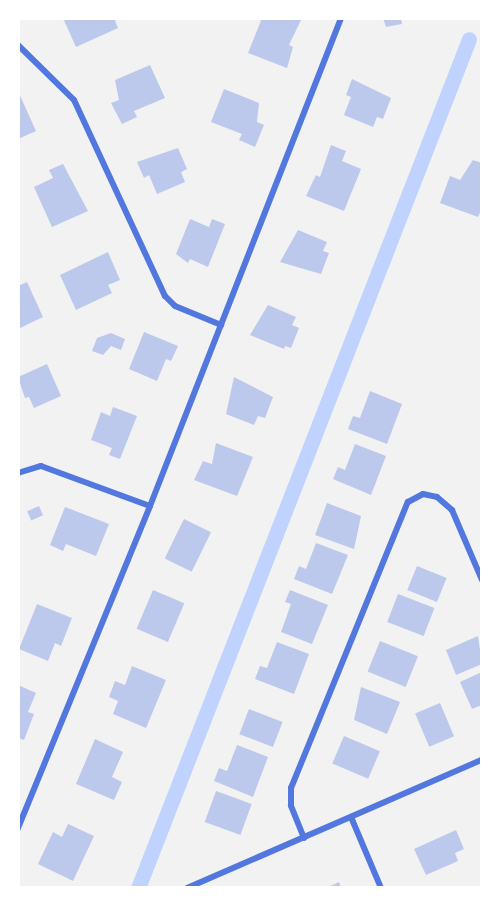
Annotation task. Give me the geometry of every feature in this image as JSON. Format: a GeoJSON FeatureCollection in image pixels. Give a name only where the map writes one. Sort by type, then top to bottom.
{"type":"FeatureCollection","features":[{"type":"Feature","properties":{"kind":"street"},"geometry":{"type":"LineString","coordinates":[[18,828],[150,506],[341,18]]}},
{"type":"Feature","properties":{"kind":"street"},"geometry":{"type":"LineString","coordinates":[[18,45],[74,100],[165,296],[175,306],[221,325]]}},
{"type":"Feature","properties":{"kind":"street"},"geometry":{"type":"LineString","coordinates":[[19,471],[41,466],[150,506]]}},
{"type":"Feature","properties":{"kind":"street"},"geometry":{"type":"LineString","coordinates":[[304,838],[291,805],[291,788],[408,502],[423,494],[437,497],[452,510],[482,580]]}},
{"type":"Feature","properties":{"kind":"street"},"geometry":{"type":"LineString","coordinates":[[188,888],[482,760]]}},
{"type":"Feature","properties":{"kind":"street"},"geometry":{"type":"LineString","coordinates":[[351,818],[381,888]]}},
{"type":"Feature","properties":{"kind":"building"},"geometry":{"type":"Polygon","coordinates":[[[63,18],[114,18],[118,28],[76,47],[63,18]]]}},
{"type":"Feature","properties":{"kind":"building"},"geometry":{"type":"Polygon","coordinates":[[[262,18],[302,18],[289,45],[293,47],[287,68],[248,53],[262,18]]]}},
{"type":"Feature","properties":{"kind":"building"},"geometry":{"type":"Polygon","coordinates":[[[383,18],[401,18],[402,24],[386,27],[383,18]]]}},
{"type":"Feature","properties":{"kind":"building"},"geometry":{"type":"Polygon","coordinates":[[[150,65],[165,98],[134,111],[137,117],[122,124],[111,103],[119,100],[115,80],[150,65]]]}},
{"type":"Feature","properties":{"kind":"building"},"geometry":{"type":"Polygon","coordinates":[[[352,79],[391,98],[383,119],[377,117],[373,127],[344,115],[351,97],[346,95],[352,79]]]}},
{"type":"Feature","properties":{"kind":"building"},"geometry":{"type":"Polygon","coordinates":[[[224,89],[259,103],[257,122],[264,125],[255,147],[239,140],[242,134],[211,122],[224,89]]]}},
{"type":"Feature","properties":{"kind":"building"},"geometry":{"type":"Polygon","coordinates":[[[18,91],[36,131],[18,139],[18,91]]]}},
{"type":"Feature","properties":{"kind":"building"},"geometry":{"type":"Polygon","coordinates":[[[331,145],[346,151],[342,161],[361,169],[344,211],[306,196],[316,175],[320,177],[331,145]]]}},
{"type":"Feature","properties":{"kind":"building"},"geometry":{"type":"Polygon","coordinates":[[[178,148],[187,169],[181,172],[185,182],[157,194],[149,175],[144,178],[137,162],[178,148]]]}},
{"type":"Feature","properties":{"kind":"building"},"geometry":{"type":"Polygon","coordinates":[[[473,160],[482,163],[482,208],[478,217],[440,203],[450,176],[460,180],[473,160]]]}},
{"type":"Feature","properties":{"kind":"building"},"geometry":{"type":"Polygon","coordinates":[[[63,164],[88,211],[52,227],[34,187],[53,178],[49,170],[63,164]]]}},
{"type":"Feature","properties":{"kind":"building"},"geometry":{"type":"Polygon","coordinates":[[[190,219],[209,227],[212,219],[225,224],[208,267],[190,259],[188,263],[176,254],[190,219]]]}},
{"type":"Feature","properties":{"kind":"building"},"geometry":{"type":"Polygon","coordinates":[[[298,230],[327,242],[323,251],[329,253],[321,274],[280,262],[298,230]]]}},
{"type":"Feature","properties":{"kind":"building"},"geometry":{"type":"Polygon","coordinates":[[[108,252],[120,280],[108,285],[112,293],[76,310],[60,275],[108,252]]]}},
{"type":"Feature","properties":{"kind":"building"},"geometry":{"type":"Polygon","coordinates":[[[27,282],[43,317],[18,329],[18,286],[27,282]]]}},
{"type":"Feature","properties":{"kind":"building"},"geometry":{"type":"Polygon","coordinates":[[[268,305],[296,317],[292,325],[299,328],[291,348],[285,346],[284,349],[250,335],[268,305]]]}},
{"type":"Feature","properties":{"kind":"building"},"geometry":{"type":"Polygon","coordinates":[[[144,332],[178,346],[171,361],[166,359],[157,381],[129,369],[144,332]]]}},
{"type":"Feature","properties":{"kind":"building"},"geometry":{"type":"Polygon","coordinates":[[[111,333],[125,339],[121,350],[111,346],[103,355],[92,351],[97,338],[111,333]]]}},
{"type":"Feature","properties":{"kind":"building"},"geometry":{"type":"Polygon","coordinates":[[[47,364],[61,396],[34,408],[29,397],[25,398],[18,377],[47,364]]]}},
{"type":"Feature","properties":{"kind":"building"},"geometry":{"type":"Polygon","coordinates":[[[234,377],[273,397],[265,418],[258,416],[254,425],[226,414],[234,377]]]}},
{"type":"Feature","properties":{"kind":"building"},"geometry":{"type":"Polygon","coordinates":[[[370,391],[402,404],[387,444],[348,429],[353,416],[360,418],[370,391]]]}},
{"type":"Feature","properties":{"kind":"building"},"geometry":{"type":"Polygon","coordinates":[[[113,407],[137,416],[120,459],[109,455],[112,448],[91,440],[101,412],[110,416],[113,407]]]}},
{"type":"Feature","properties":{"kind":"building"},"geometry":{"type":"Polygon","coordinates":[[[216,443],[253,457],[237,496],[194,480],[203,461],[212,464],[216,443]]]}},
{"type":"Feature","properties":{"kind":"building"},"geometry":{"type":"Polygon","coordinates":[[[355,444],[386,456],[371,495],[333,479],[338,467],[345,470],[355,444]]]}},
{"type":"Feature","properties":{"kind":"building"},"geometry":{"type":"Polygon","coordinates":[[[327,503],[361,516],[354,549],[315,535],[327,503]]]}},
{"type":"Feature","properties":{"kind":"building"},"geometry":{"type":"Polygon","coordinates":[[[39,506],[43,515],[31,520],[27,511],[39,506]]]}},
{"type":"Feature","properties":{"kind":"building"},"geometry":{"type":"Polygon","coordinates":[[[65,507],[109,524],[96,556],[66,544],[63,551],[50,545],[65,507]]]}},
{"type":"Feature","properties":{"kind":"building"},"geometry":{"type":"Polygon","coordinates":[[[184,519],[211,532],[192,572],[165,559],[184,519]]]}},
{"type":"Feature","properties":{"kind":"building"},"geometry":{"type":"Polygon","coordinates":[[[316,543],[348,555],[332,594],[294,579],[299,566],[306,569],[316,543]]]}},
{"type":"Feature","properties":{"kind":"building"},"geometry":{"type":"Polygon","coordinates":[[[417,566],[447,578],[437,602],[407,590],[417,566]]]}},
{"type":"Feature","properties":{"kind":"building"},"geometry":{"type":"Polygon","coordinates":[[[153,590],[184,603],[168,642],[137,629],[153,590]]]}},
{"type":"Feature","properties":{"kind":"building"},"geometry":{"type":"Polygon","coordinates":[[[290,590],[328,605],[312,644],[281,632],[291,604],[285,602],[290,590]]]}},
{"type":"Feature","properties":{"kind":"building"},"geometry":{"type":"Polygon","coordinates":[[[398,594],[434,608],[424,636],[387,622],[398,594]]]}},
{"type":"Feature","properties":{"kind":"building"},"geometry":{"type":"Polygon","coordinates":[[[37,604],[72,618],[61,646],[55,643],[48,661],[19,649],[37,604]]]}},
{"type":"Feature","properties":{"kind":"building"},"geometry":{"type":"Polygon","coordinates":[[[478,636],[482,664],[456,675],[446,650],[478,636]]]}},
{"type":"Feature","properties":{"kind":"building"},"geometry":{"type":"Polygon","coordinates":[[[380,641],[418,656],[406,687],[368,672],[380,641]]]}},
{"type":"Feature","properties":{"kind":"building"},"geometry":{"type":"Polygon","coordinates":[[[277,642],[309,654],[294,694],[255,679],[260,666],[267,668],[277,642]]]}},
{"type":"Feature","properties":{"kind":"building"},"geometry":{"type":"Polygon","coordinates":[[[132,666],[166,680],[146,728],[113,714],[118,701],[109,697],[115,681],[125,685],[132,666]]]}},
{"type":"Feature","properties":{"kind":"building"},"geometry":{"type":"Polygon","coordinates":[[[482,672],[482,705],[472,709],[460,682],[482,672]]]}},
{"type":"Feature","properties":{"kind":"building"},"geometry":{"type":"Polygon","coordinates":[[[18,685],[36,693],[28,712],[34,714],[24,740],[18,738],[18,685]]]}},
{"type":"Feature","properties":{"kind":"building"},"geometry":{"type":"Polygon","coordinates":[[[361,687],[400,702],[387,734],[354,720],[361,687]]]}},
{"type":"Feature","properties":{"kind":"building"},"geometry":{"type":"Polygon","coordinates":[[[440,703],[454,736],[429,747],[415,714],[440,703]]]}},
{"type":"Feature","properties":{"kind":"building"},"geometry":{"type":"Polygon","coordinates":[[[249,709],[283,722],[273,747],[239,734],[249,709]]]}},
{"type":"Feature","properties":{"kind":"building"},"geometry":{"type":"Polygon","coordinates":[[[344,736],[380,751],[368,779],[332,764],[344,736]]]}},
{"type":"Feature","properties":{"kind":"building"},"geometry":{"type":"Polygon","coordinates":[[[95,739],[123,752],[112,777],[122,782],[114,800],[76,784],[95,739]]]}},
{"type":"Feature","properties":{"kind":"building"},"geometry":{"type":"Polygon","coordinates":[[[237,745],[268,757],[253,797],[214,781],[219,768],[227,771],[237,745]]]}},
{"type":"Feature","properties":{"kind":"building"},"geometry":{"type":"Polygon","coordinates":[[[216,791],[252,804],[240,835],[205,822],[216,791]]]}},
{"type":"Feature","properties":{"kind":"building"},"geometry":{"type":"Polygon","coordinates":[[[68,824],[94,836],[73,881],[38,864],[53,832],[62,837],[68,824]]]}},
{"type":"Feature","properties":{"kind":"building"},"geometry":{"type":"Polygon","coordinates":[[[456,830],[464,849],[455,853],[458,861],[426,875],[414,849],[456,830]]]}},
{"type":"Feature","properties":{"kind":"building"},"geometry":{"type":"Polygon","coordinates":[[[339,882],[341,888],[326,888],[339,882]]]}},
{"type":"Feature","properties":{"kind":"waterway"},"geometry":{"type":"LineString","coordinates":[[138,888],[469,39]]}}]}
